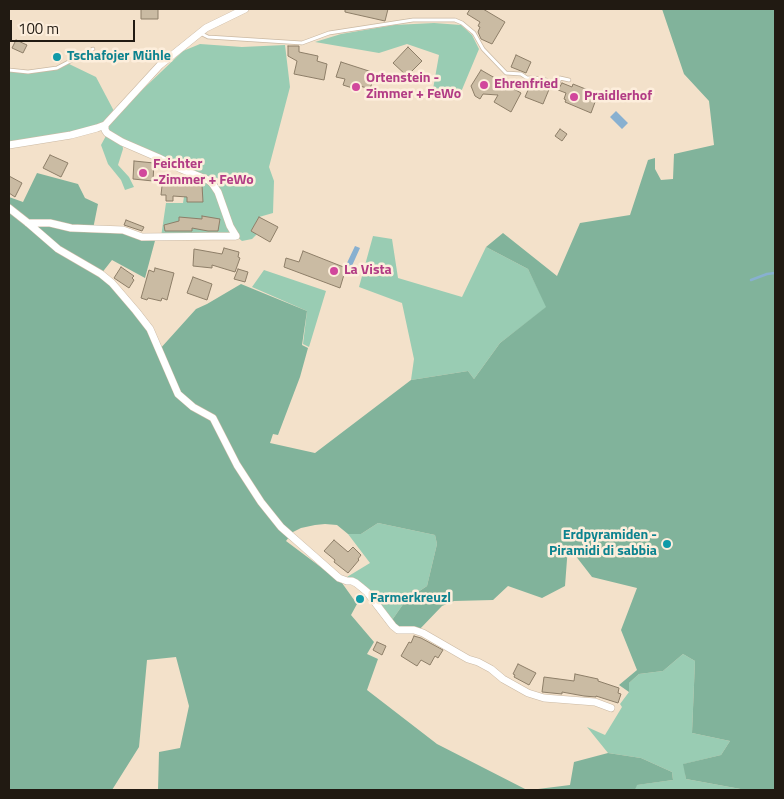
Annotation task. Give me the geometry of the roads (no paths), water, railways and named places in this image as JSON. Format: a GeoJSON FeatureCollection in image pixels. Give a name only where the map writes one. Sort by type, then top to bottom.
{"type":"FeatureCollection","features":[{"type":"Feature","properties":{"kind":"street"},"geometry":{"type":"LineString","coordinates":[[9,145],[71,135],[105,125],[160,66],[206,28],[245,9]]}},
{"type":"Feature","properties":{"kind":"street"},"geometry":{"type":"LineString","coordinates":[[28,223],[50,222],[71,228],[123,230],[142,237],[236,236],[212,182],[122,142],[108,134],[105,130],[105,125]]}},
{"type":"Feature","properties":{"kind":"street"},"geometry":{"type":"LineString","coordinates":[[9,208],[58,249],[101,274],[112,283],[150,329],[178,394],[193,407],[214,418],[238,465],[261,502],[281,527],[339,578],[356,583],[366,592],[392,626],[398,630],[414,630],[423,633],[468,659],[491,669],[503,679],[544,698],[595,702],[612,708]]}},
{"type":"Feature","properties":{"kind":"lane"},"geometry":{"type":"LineString","coordinates":[[200,33],[208,37],[302,43],[329,33],[413,20],[455,20],[474,33],[483,49],[506,73],[521,74],[527,78],[546,80],[557,86],[560,78],[569,80]]}},
{"type":"Feature","properties":{"kind":"lane"},"geometry":{"type":"LineString","coordinates":[[9,70],[28,72],[57,68],[93,49]]}},
{"type":"Feature","properties":{"kind":"water"},"geometry":{"type":"Polygon","coordinates":[[[616,111],[628,123],[622,129],[610,117],[616,111]]]}},
{"type":"Feature","properties":{"kind":"water"},"geometry":{"type":"Polygon","coordinates":[[[355,246],[360,248],[351,268],[346,265],[355,246]]]}},
{"type":"Feature","properties":{"kind":"waterway"},"geometry":{"type":"LineString","coordinates":[[751,280],[775,273]]}},
{"type":"Feature","properties":{"kind":"place","name":"Tschafojer Mühle"},"geometry":{"type":"Point","coordinates":[57,57]}},
{"type":"Feature","properties":{"kind":"place","name":"Ehrenfried"},"geometry":{"type":"Point","coordinates":[484,85]}},
{"type":"Feature","properties":{"kind":"place","name":"Ortenstein - Zimmer + FeWo"},"geometry":{"type":"Point","coordinates":[356,87]}},
{"type":"Feature","properties":{"kind":"place","name":"Praidlerhof"},"geometry":{"type":"Point","coordinates":[574,97]}},
{"type":"Feature","properties":{"kind":"place","name":"Feichter -Zimmer + FeWo"},"geometry":{"type":"Point","coordinates":[143,173]}},
{"type":"Feature","properties":{"kind":"place","name":"La Vista"},"geometry":{"type":"Point","coordinates":[334,271]}},
{"type":"Feature","properties":{"kind":"place","name":"Erdpyramiden - Piramidi di sabbia"},"geometry":{"type":"Point","coordinates":[667,544]}},
{"type":"Feature","properties":{"kind":"place","name":"Farmerkreuzl"},"geometry":{"type":"Point","coordinates":[360,599]}}]}
